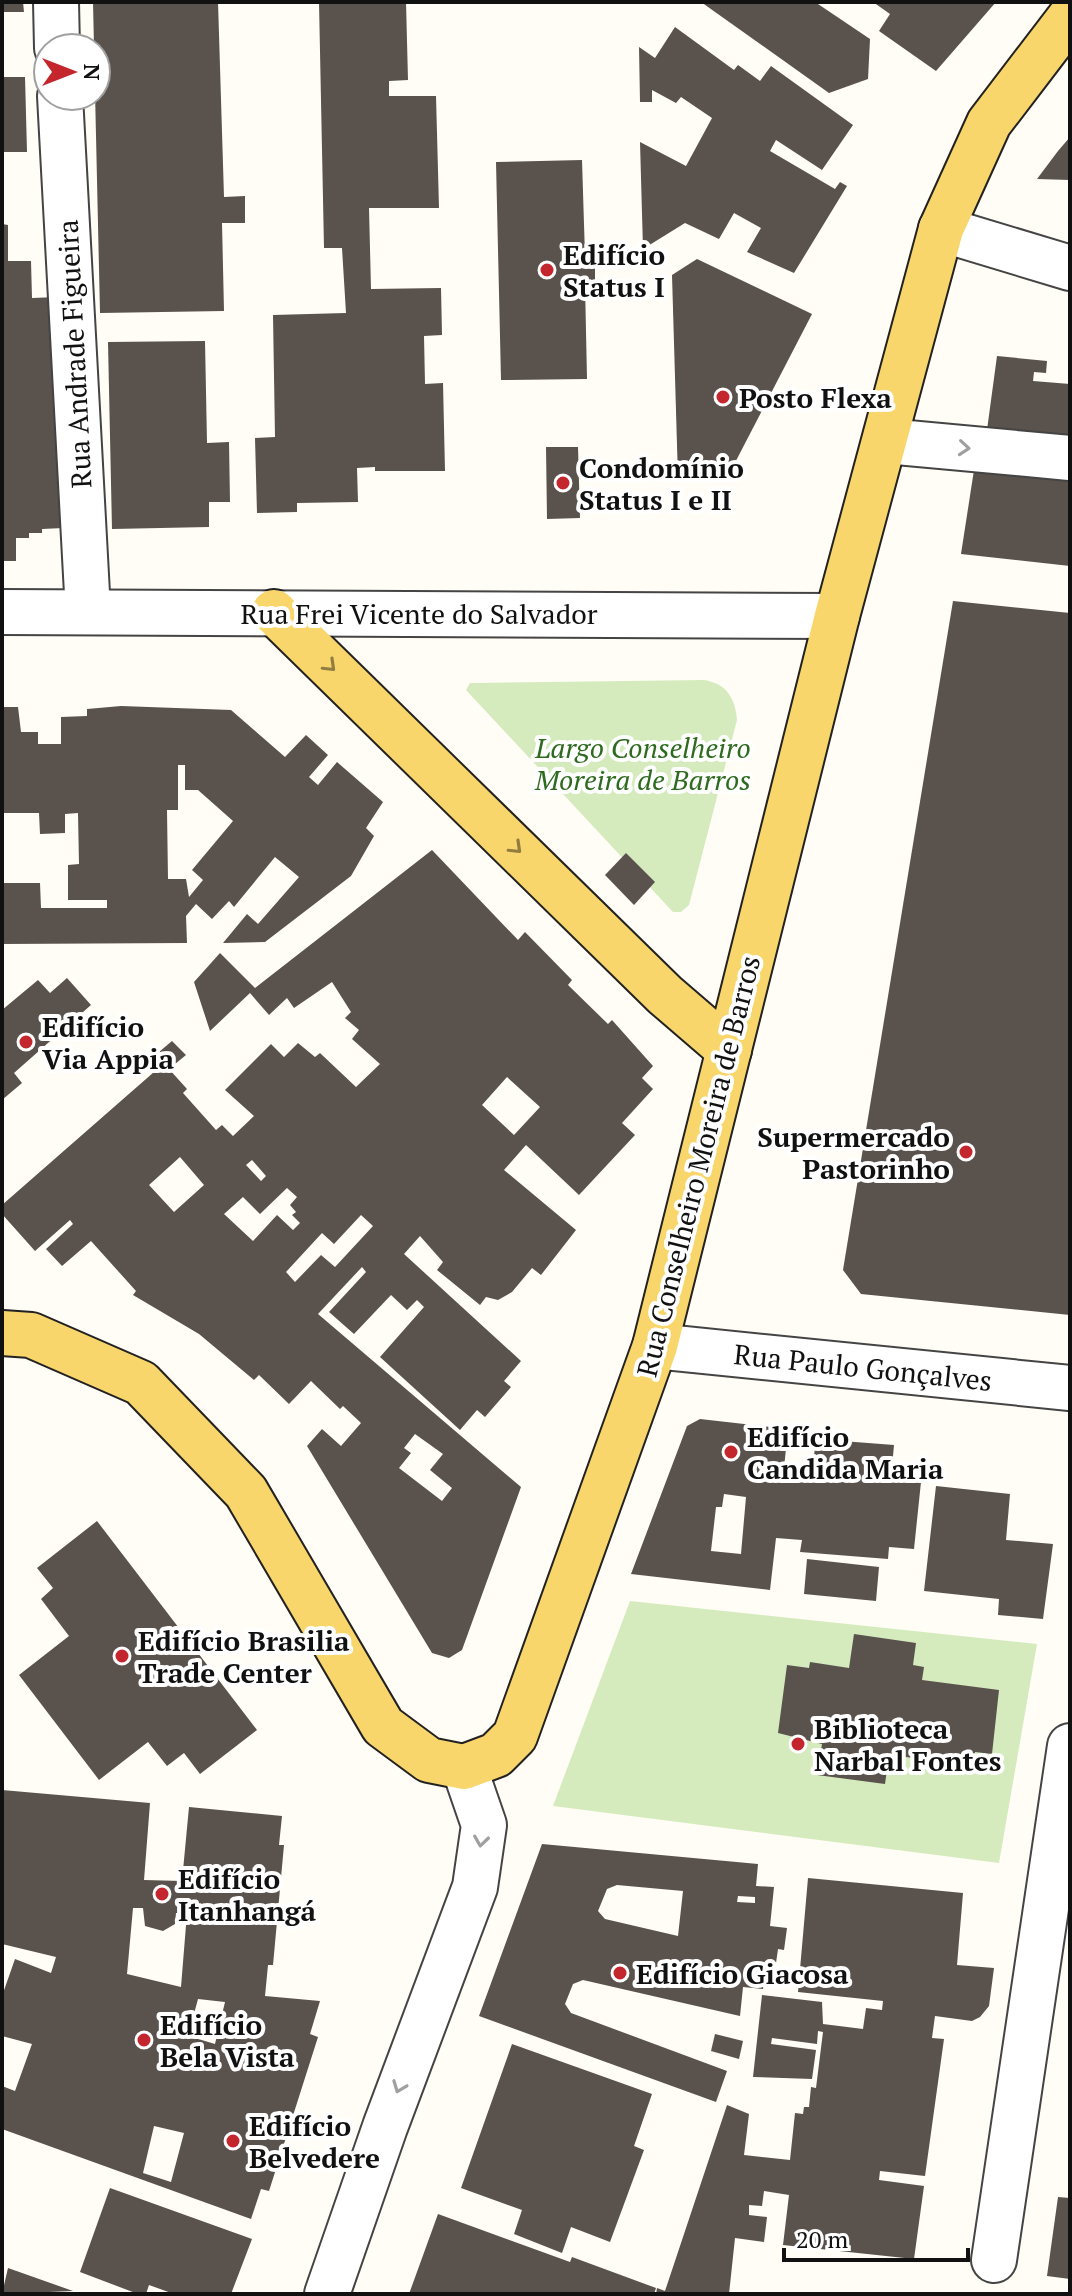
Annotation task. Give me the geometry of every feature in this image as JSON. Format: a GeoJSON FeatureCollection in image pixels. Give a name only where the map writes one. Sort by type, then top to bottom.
{"type":"FeatureCollection","features":[{"type":"Feature","properties":{"kind":"main road","name":"Rua Conselheiro Moreira de Barros"},"geometry":{"type":"LineString","coordinates":[[464,1767],[496,1755],[515,1736],[655,1346],[837,616],[941,229],[989,123],[1070,17]]}},
{"type":"Feature","properties":{"kind":"main road"},"geometry":{"type":"LineString","coordinates":[[274,612],[665,995],[729,1050]]}},
{"type":"Feature","properties":{"kind":"main road"},"geometry":{"type":"LineString","coordinates":[[2,1333],[31,1335],[141,1383],[246,1492],[383,1726],[429,1760],[464,1767]]}},
{"type":"Feature","properties":{"kind":"street"},"geometry":{"type":"LineString","coordinates":[[56,2],[57,32]]}},
{"type":"Feature","properties":{"kind":"street","name":"Rua Andrade Figueira"},"geometry":{"type":"LineString","coordinates":[[61,112],[88,612]]}},
{"type":"Feature","properties":{"kind":"street"},"geometry":{"type":"LineString","coordinates":[[941,229],[1070,268]]}},
{"type":"Feature","properties":{"kind":"street"},"geometry":{"type":"LineString","coordinates":[[886,441],[1070,458]]}},
{"type":"Feature","properties":{"kind":"street","name":"Rua Frei Vicente do Salvador"},"geometry":{"type":"LineString","coordinates":[[2,612],[837,616]]}},
{"type":"Feature","properties":{"kind":"street","name":"Rua Paulo Gonçalves"},"geometry":{"type":"LineString","coordinates":[[655,1346],[1070,1388]]}},
{"type":"Feature","properties":{"kind":"street"},"geometry":{"type":"LineString","coordinates":[[994,2260],[1070,1746]]}},
{"type":"Feature","properties":{"kind":"street"},"geometry":{"type":"LineString","coordinates":[[327,2294],[385,2127],[475,1887],[484,1825],[464,1767]]}},
{"type":"Feature","properties":{"kind":"green space","name":"Largo Conselheiro Moreira de Barros"},"geometry":{"type":"Polygon","coordinates":[[[704,680],[719,685],[728,693],[737,720],[689,905],[681,912],[673,912],[466,690],[470,683],[704,680]]]}},
{"type":"Feature","properties":{"kind":"green space","name":"Biblioteca Narbal Fontes"},"geometry":{"type":"Polygon","coordinates":[[[630,1601],[1037,1644],[999,1863],[553,1806],[630,1601]]]}},
{"type":"Feature","properties":{"kind":"building"},"geometry":{"type":"Polygon","coordinates":[[[2,2],[23,2],[24,12],[2,12],[2,2]]]}},
{"type":"Feature","properties":{"kind":"building"},"geometry":{"type":"Polygon","coordinates":[[[93,2],[218,2],[224,197],[245,196],[245,223],[222,223],[224,311],[100,313],[95,112],[112,112],[112,32],[94,32],[93,2]]]}},
{"type":"Feature","properties":{"kind":"building"},"geometry":{"type":"Polygon","coordinates":[[[319,2],[406,2],[408,80],[389,81],[389,96],[436,96],[439,208],[369,208],[371,289],[441,288],[442,335],[424,336],[425,384],[443,383],[445,471],[357,468],[358,502],[297,503],[297,512],[257,513],[255,438],[275,437],[273,315],[346,313],[342,248],[324,248],[319,2]]]}},
{"type":"Feature","properties":{"kind":"building"},"geometry":{"type":"Polygon","coordinates":[[[701,2],[815,2],[870,39],[868,79],[829,93],[701,2]]]}},
{"type":"Feature","properties":{"kind":"building"},"geometry":{"type":"Polygon","coordinates":[[[873,2],[996,2],[936,71],[879,31],[890,14],[873,2]]]}},
{"type":"Feature","properties":{"kind":"building"},"geometry":{"type":"Polygon","coordinates":[[[675,27],[734,70],[738,65],[760,81],[771,66],[853,125],[822,170],[776,140],[770,151],[835,189],[840,182],[847,186],[794,273],[747,252],[761,228],[734,213],[719,239],[685,223],[643,249],[640,142],[686,166],[712,118],[681,97],[676,103],[652,90],[652,102],[640,102],[639,47],[655,58],[675,27]]]}},
{"type":"Feature","properties":{"kind":"building"},"geometry":{"type":"Polygon","coordinates":[[[2,77],[25,77],[27,152],[2,152],[2,77]]]}},
{"type":"Feature","properties":{"kind":"building"},"geometry":{"type":"Polygon","coordinates":[[[1070,137],[1070,180],[1037,179],[1058,151],[1070,137]]]}},
{"type":"Feature","properties":{"kind":"building","name":"Edifício Status I"},"geometry":{"type":"Polygon","coordinates":[[[582,160],[585,256],[595,257],[595,284],[585,284],[587,379],[501,380],[496,162],[582,160]]]}},
{"type":"Feature","properties":{"kind":"building"},"geometry":{"type":"Polygon","coordinates":[[[2,224],[8,225],[8,261],[31,261],[32,298],[58,297],[63,528],[42,529],[42,533],[29,533],[29,538],[16,538],[16,561],[2,561],[2,224]]]}},
{"type":"Feature","properties":{"kind":"building","name":"Posto Flexa"},"geometry":{"type":"Polygon","coordinates":[[[697,259],[812,314],[726,480],[678,479],[672,275],[697,259]]]}},
{"type":"Feature","properties":{"kind":"building"},"geometry":{"type":"Polygon","coordinates":[[[205,341],[207,443],[229,442],[230,502],[209,502],[209,527],[112,529],[108,342],[205,341]]]}},
{"type":"Feature","properties":{"kind":"building"},"geometry":{"type":"Polygon","coordinates":[[[997,356],[1047,361],[1046,373],[1034,372],[1033,381],[1070,384],[1070,439],[987,430],[997,356]]]}},
{"type":"Feature","properties":{"kind":"building","name":"Condomínio Status I e II"},"geometry":{"type":"Polygon","coordinates":[[[546,447],[578,447],[580,518],[547,519],[546,447]]]}},
{"type":"Feature","properties":{"kind":"building"},"geometry":{"type":"Polygon","coordinates":[[[974,470],[1070,478],[1070,566],[961,554],[974,470]]]}},
{"type":"Feature","properties":{"kind":"building","name":"Supermercado Pastorinho"},"geometry":{"type":"Polygon","coordinates":[[[953,601],[1070,613],[1070,1315],[861,1294],[843,1270],[953,601]]]}},
{"type":"Feature","properties":{"kind":"building"},"geometry":{"type":"Polygon","coordinates":[[[121,706],[231,710],[285,757],[306,735],[328,755],[309,777],[318,785],[337,762],[383,802],[366,828],[374,836],[351,876],[265,942],[223,943],[247,914],[258,924],[299,877],[275,857],[234,907],[229,901],[212,919],[196,904],[186,916],[187,943],[2,944],[2,883],[40,883],[41,908],[107,908],[107,900],[68,900],[68,865],[79,864],[78,813],[65,814],[65,833],[40,834],[39,813],[2,813],[2,707],[18,707],[21,732],[38,732],[38,744],[61,744],[61,717],[87,716],[87,709],[121,706]],[[178,765],[178,810],[167,810],[168,879],[186,879],[189,897],[203,880],[192,870],[233,821],[198,790],[185,790],[185,765],[178,765]]]}},
{"type":"Feature","properties":{"kind":"building"},"geometry":{"type":"Polygon","coordinates":[[[432,850],[518,940],[525,932],[572,980],[568,985],[608,1024],[612,1020],[653,1066],[642,1078],[653,1089],[622,1123],[635,1135],[579,1195],[526,1145],[504,1170],[576,1230],[541,1275],[532,1268],[512,1292],[498,1300],[486,1297],[480,1305],[437,1270],[443,1262],[420,1236],[404,1254],[521,1361],[504,1381],[511,1387],[485,1417],[477,1410],[460,1430],[380,1357],[424,1307],[417,1300],[407,1310],[391,1295],[354,1334],[329,1312],[366,1272],[362,1267],[318,1314],[521,1487],[462,1650],[449,1658],[432,1653],[307,1446],[322,1429],[341,1446],[361,1423],[343,1406],[340,1409],[311,1381],[289,1404],[259,1375],[254,1380],[199,1334],[133,1295],[136,1291],[91,1241],[62,1266],[46,1249],[73,1224],[70,1220],[35,1251],[2,1214],[2,1205],[154,1072],[146,1063],[172,1041],[186,1055],[169,1069],[187,1089],[183,1093],[216,1130],[222,1125],[233,1136],[254,1116],[225,1090],[271,1044],[284,1057],[298,1043],[315,1057],[320,1053],[356,1087],[380,1064],[352,1039],[359,1030],[345,1018],[351,1012],[332,982],[294,1008],[287,998],[269,1015],[250,993],[210,1031],[194,982],[220,953],[255,988],[432,850]],[[507,1077],[482,1105],[514,1135],[540,1107],[507,1077]],[[180,1157],[149,1185],[174,1212],[204,1185],[180,1157]],[[252,1160],[246,1165],[261,1181],[266,1176],[252,1160]],[[287,1188],[260,1214],[243,1197],[224,1214],[253,1241],[277,1215],[293,1230],[300,1223],[292,1215],[296,1212],[290,1205],[297,1197],[287,1188]],[[361,1215],[334,1244],[322,1233],[286,1272],[295,1282],[321,1255],[335,1267],[373,1226],[361,1215]],[[415,1434],[404,1448],[411,1453],[399,1468],[442,1501],[452,1488],[430,1470],[443,1454],[415,1434]]]}},
{"type":"Feature","properties":{"kind":"building"},"geometry":{"type":"Polygon","coordinates":[[[626,853],[655,882],[634,905],[605,875],[626,853]]]}},
{"type":"Feature","properties":{"kind":"building","name":"Edifício Via Appia"},"geometry":{"type":"Polygon","coordinates":[[[67,978],[91,1005],[14,1073],[22,1083],[2,1100],[2,1010],[38,980],[50,993],[67,978]]]}},
{"type":"Feature","properties":{"kind":"building"},"geometry":{"type":"Polygon","coordinates":[[[700,1419],[788,1429],[784,1468],[812,1472],[816,1439],[894,1445],[891,1478],[921,1482],[914,1549],[889,1547],[888,1559],[800,1552],[802,1540],[776,1538],[770,1590],[631,1574],[687,1426],[700,1419]],[[724,1494],[722,1507],[716,1507],[711,1551],[741,1554],[746,1497],[724,1494]]]}},
{"type":"Feature","properties":{"kind":"building"},"geometry":{"type":"Polygon","coordinates":[[[936,1486],[1010,1494],[1006,1540],[1053,1544],[1043,1619],[998,1615],[999,1599],[924,1591],[936,1486]]]}},
{"type":"Feature","properties":{"kind":"building","name":"Edifício Brasilia Trade Center"},"geometry":{"type":"Polygon","coordinates":[[[97,1521],[257,1730],[200,1774],[184,1753],[167,1766],[148,1742],[99,1780],[19,1675],[69,1636],[41,1599],[53,1588],[37,1568],[97,1521]]]}},
{"type":"Feature","properties":{"kind":"building"},"geometry":{"type":"Polygon","coordinates":[[[807,1559],[879,1567],[876,1601],[804,1594],[807,1559]]]}},
{"type":"Feature","properties":{"kind":"building"},"geometry":{"type":"Polygon","coordinates":[[[854,1634],[916,1643],[913,1665],[924,1667],[922,1680],[999,1690],[992,1754],[975,1752],[973,1772],[913,1765],[914,1758],[889,1755],[885,1784],[817,1775],[822,1744],[778,1733],[787,1665],[809,1668],[810,1662],[849,1668],[854,1634]]]}},
{"type":"Feature","properties":{"kind":"building"},"geometry":{"type":"Polygon","coordinates":[[[2,1790],[150,1803],[144,1880],[182,1881],[189,1807],[282,1816],[279,1845],[284,1845],[273,1965],[268,1965],[265,1996],[320,2001],[310,2034],[318,2037],[269,2191],[261,2189],[251,2219],[2,2129],[2,2086],[15,2091],[32,2044],[2,2036],[2,1996],[15,1959],[51,1973],[56,1957],[2,1944],[2,1790]],[[133,1908],[127,1974],[181,1987],[187,1913],[176,1913],[175,1924],[163,1931],[145,1926],[143,1908],[133,1908]],[[198,1999],[188,2036],[215,2044],[225,2002],[198,1999]],[[154,2126],[143,2173],[171,2182],[184,2133],[154,2126]]]}},
{"type":"Feature","properties":{"kind":"building","name":"Edifício Giacosa"},"geometry":{"type":"Polygon","coordinates":[[[542,1844],[758,1864],[756,1886],[774,1887],[770,1926],[787,1928],[784,1950],[778,1949],[776,1963],[766,1961],[763,1989],[743,1987],[740,2016],[583,1980],[573,1984],[565,2004],[571,2013],[727,2071],[716,2102],[479,2016],[542,1844]],[[617,1885],[607,1889],[598,1911],[605,1919],[678,1936],[683,1891],[617,1885]],[[738,1896],[737,1902],[755,1903],[755,1897],[738,1896]]]}},
{"type":"Feature","properties":{"kind":"building"},"geometry":{"type":"Polygon","coordinates":[[[808,1878],[963,1893],[957,1965],[994,1968],[989,2006],[980,2017],[972,2021],[935,2016],[932,2038],[944,2039],[925,2176],[880,2171],[879,2180],[924,2186],[914,2259],[783,2245],[789,2195],[764,2191],[762,2206],[749,2205],[749,2215],[767,2217],[764,2242],[735,2238],[729,2294],[656,2294],[657,2288],[665,2291],[727,2105],[749,2114],[744,2155],[790,2160],[795,2113],[803,2114],[804,2107],[809,2107],[811,2087],[816,2088],[823,2032],[818,2031],[817,2044],[772,2038],[771,2044],[816,2050],[812,2079],[753,2077],[762,1995],[822,2002],[823,2024],[863,2029],[866,2008],[882,2010],[883,2001],[798,1992],[808,1878]]]}},
{"type":"Feature","properties":{"kind":"building"},"geometry":{"type":"Polygon","coordinates":[[[715,2034],[743,2041],[739,2059],[711,2051],[715,2034]]]}},
{"type":"Feature","properties":{"kind":"building"},"geometry":{"type":"Polygon","coordinates":[[[512,2044],[652,2094],[634,2146],[644,2150],[610,2242],[571,2227],[562,2253],[514,2234],[522,2210],[461,2188],[512,2044]]]}},
{"type":"Feature","properties":{"kind":"building"},"geometry":{"type":"Polygon","coordinates":[[[110,2188],[252,2239],[231,2294],[174,2294],[149,2285],[146,2294],[138,2294],[80,2272],[110,2188]]]}},
{"type":"Feature","properties":{"kind":"building"},"geometry":{"type":"Polygon","coordinates":[[[1058,2197],[1070,2198],[1070,2279],[1047,2276],[1058,2197]]]}},
{"type":"Feature","properties":{"kind":"building"},"geometry":{"type":"Polygon","coordinates":[[[438,2214],[570,2262],[572,2257],[656,2288],[654,2294],[409,2294],[438,2214]]]}},
{"type":"Feature","properties":{"kind":"building"},"geometry":{"type":"Polygon","coordinates":[[[8,2268],[73,2291],[2,2294],[8,2268]]]}},
{"type":"Feature","properties":{"kind":"place","name":"Edifício Status I"},"geometry":{"type":"Point","coordinates":[547,270]}},
{"type":"Feature","properties":{"kind":"place","name":"Posto Flexa"},"geometry":{"type":"Point","coordinates":[723,397]}},
{"type":"Feature","properties":{"kind":"place","name":"Condomínio Status I e II"},"geometry":{"type":"Point","coordinates":[563,483]}},
{"type":"Feature","properties":{"kind":"place","name":"Edifício Via Appia"},"geometry":{"type":"Point","coordinates":[26,1042]}},
{"type":"Feature","properties":{"kind":"place","name":"Supermercado Pastorinho"},"geometry":{"type":"Point","coordinates":[966,1152]}},
{"type":"Feature","properties":{"kind":"place","name":"Edifício Candida Maria"},"geometry":{"type":"Point","coordinates":[731,1452]}},
{"type":"Feature","properties":{"kind":"place","name":"Edifício Brasilia Trade Center"},"geometry":{"type":"Point","coordinates":[122,1656]}},
{"type":"Feature","properties":{"kind":"place","name":"Biblioteca Narbal Fontes"},"geometry":{"type":"Point","coordinates":[798,1744]}},
{"type":"Feature","properties":{"kind":"place","name":"Edifício Itanhangá"},"geometry":{"type":"Point","coordinates":[162,1894]}},
{"type":"Feature","properties":{"kind":"place","name":"Edifício Giacosa"},"geometry":{"type":"Point","coordinates":[620,1973]}},
{"type":"Feature","properties":{"kind":"place","name":"Edifício Bela Vista"},"geometry":{"type":"Point","coordinates":[144,2040]}},
{"type":"Feature","properties":{"kind":"place","name":"Edifício Belvedere"},"geometry":{"type":"Point","coordinates":[233,2141]}}]}
